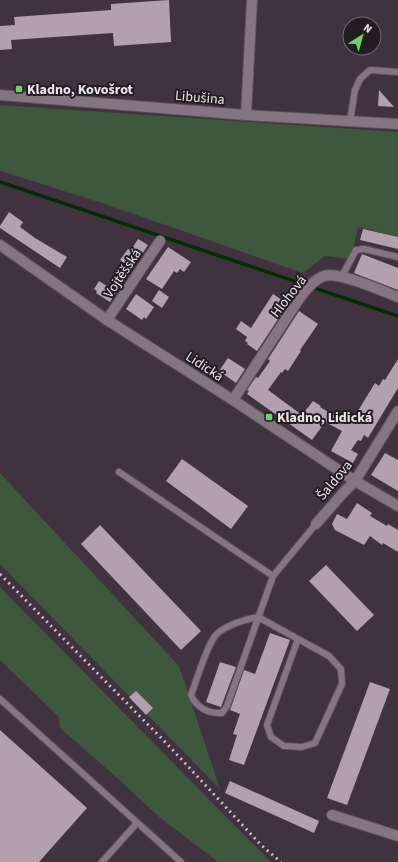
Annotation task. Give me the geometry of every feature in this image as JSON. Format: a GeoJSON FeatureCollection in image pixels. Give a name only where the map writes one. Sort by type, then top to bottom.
{"type":"FeatureCollection","features":[{"type":"Feature","properties":{"kind":"street"},"geometry":{"type":"LineString","coordinates":[[246,115],[252,0]]}},
{"type":"Feature","properties":{"kind":"street","name":"Libušina"},"geometry":{"type":"LineString","coordinates":[[0,95],[246,115],[398,124]]}},
{"type":"Feature","properties":{"kind":"street","name":"Vojtěšská"},"geometry":{"type":"LineString","coordinates":[[107,320],[160,241]]}},
{"type":"Feature","properties":{"kind":"street","name":"Lidická"},"geometry":{"type":"LineString","coordinates":[[0,245],[107,320],[233,400],[355,481],[398,506]]}},
{"type":"Feature","properties":{"kind":"street","name":"Hlohová"},"geometry":{"type":"LineString","coordinates":[[233,400],[306,290],[323,276],[342,276],[398,297]]}},
{"type":"Feature","properties":{"kind":"street","name":"Šaldova"},"geometry":{"type":"LineString","coordinates":[[316,524],[342,493],[355,481],[398,412]]}},
{"type":"Feature","properties":{"kind":"street"},"geometry":{"type":"LineString","coordinates":[[332,815],[398,836]]}},
{"type":"Feature","properties":{"kind":"lane"},"geometry":{"type":"LineString","coordinates":[[350,121],[355,90],[360,79],[370,70],[398,72]]}},
{"type":"Feature","properties":{"kind":"lane"},"geometry":{"type":"LineString","coordinates":[[342,276],[356,250],[364,249],[398,257]]}},
{"type":"Feature","properties":{"kind":"lane"},"geometry":{"type":"LineString","coordinates":[[119,472],[273,576]]}},
{"type":"Feature","properties":{"kind":"lane"},"geometry":{"type":"LineString","coordinates":[[298,639],[267,725],[271,737],[284,746],[302,748],[315,743],[342,684],[341,669],[330,656],[258,617],[242,620],[216,635],[210,646],[191,694],[194,701],[200,708],[216,713],[222,712],[227,706],[258,617],[273,576],[316,524]]}},
{"type":"Feature","properties":{"kind":"lane"},"geometry":{"type":"LineString","coordinates":[[0,699],[181,862]]}},
{"type":"Feature","properties":{"kind":"lane"},"geometry":{"type":"LineString","coordinates":[[102,862],[137,823]]}},
{"type":"Feature","properties":{"kind":"green space"},"geometry":{"type":"Polygon","coordinates":[[[0,105],[398,132],[398,237],[358,227],[351,259],[325,256],[303,273],[102,203],[0,171],[0,105]]]}},
{"type":"Feature","properties":{"kind":"green space"},"geometry":{"type":"Polygon","coordinates":[[[0,473],[179,666],[220,789],[0,564],[0,473]]]}},
{"type":"Feature","properties":{"kind":"green space"},"geometry":{"type":"Polygon","coordinates":[[[0,587],[271,862],[218,862],[158,816],[60,728],[59,717],[0,660],[0,587]]]}},
{"type":"Feature","properties":{"kind":"building"},"geometry":{"type":"Polygon","coordinates":[[[169,0],[171,42],[114,46],[113,33],[11,40],[12,49],[0,50],[0,26],[15,25],[14,17],[111,10],[111,4],[169,0]]]}},
{"type":"Feature","properties":{"kind":"building"},"geometry":{"type":"Polygon","coordinates":[[[379,90],[394,107],[378,106],[379,90]]]}},
{"type":"Feature","properties":{"kind":"building"},"geometry":{"type":"Polygon","coordinates":[[[9,212],[23,222],[20,227],[35,238],[67,257],[60,268],[0,228],[9,212]]]}},
{"type":"Feature","properties":{"kind":"building"},"geometry":{"type":"Polygon","coordinates":[[[363,229],[398,237],[398,249],[360,240],[363,229]]]}},
{"type":"Feature","properties":{"kind":"building"},"geometry":{"type":"Polygon","coordinates":[[[138,239],[148,245],[132,269],[120,260],[128,249],[131,250],[138,239]]]}},
{"type":"Feature","properties":{"kind":"building"},"geometry":{"type":"Polygon","coordinates":[[[168,247],[191,262],[184,272],[180,269],[177,273],[174,271],[162,289],[146,279],[168,247]]]}},
{"type":"Feature","properties":{"kind":"building"},"geometry":{"type":"Polygon","coordinates":[[[362,254],[398,268],[398,290],[354,273],[362,254]]]}},
{"type":"Feature","properties":{"kind":"building"},"geometry":{"type":"Polygon","coordinates":[[[99,281],[116,292],[110,302],[96,293],[97,291],[94,289],[99,281]]]}},
{"type":"Feature","properties":{"kind":"building"},"geometry":{"type":"Polygon","coordinates":[[[159,290],[169,297],[162,308],[152,301],[159,290]]]}},
{"type":"Feature","properties":{"kind":"building"},"geometry":{"type":"Polygon","coordinates":[[[136,294],[154,307],[146,319],[144,317],[142,320],[126,309],[136,294]]]}},
{"type":"Feature","properties":{"kind":"building"},"geometry":{"type":"Polygon","coordinates":[[[273,294],[288,304],[257,351],[247,344],[248,343],[245,341],[247,337],[236,329],[241,321],[251,328],[273,294]]]}},
{"type":"Feature","properties":{"kind":"building"},"geometry":{"type":"Polygon","coordinates":[[[299,311],[318,324],[288,371],[285,369],[282,373],[281,372],[268,390],[302,415],[313,401],[348,424],[375,383],[379,386],[383,379],[385,380],[398,359],[398,388],[368,438],[364,435],[361,441],[358,440],[351,450],[358,454],[353,463],[331,451],[342,431],[325,422],[312,440],[247,394],[249,391],[247,390],[270,361],[268,359],[299,311]]]}},
{"type":"Feature","properties":{"kind":"building"},"geometry":{"type":"Polygon","coordinates":[[[228,358],[245,369],[236,383],[219,371],[228,358]]]}},
{"type":"Feature","properties":{"kind":"building"},"geometry":{"type":"Polygon","coordinates":[[[385,453],[398,460],[398,491],[371,475],[385,453]]]}},
{"type":"Feature","properties":{"kind":"building"},"geometry":{"type":"Polygon","coordinates":[[[182,459],[248,506],[231,529],[166,481],[182,459]]]}},
{"type":"Feature","properties":{"kind":"building"},"geometry":{"type":"Polygon","coordinates":[[[357,503],[372,513],[370,516],[387,526],[388,524],[398,530],[398,552],[383,543],[382,545],[370,536],[364,545],[335,530],[332,524],[337,514],[347,519],[357,503]]]}},
{"type":"Feature","properties":{"kind":"building"},"geometry":{"type":"Polygon","coordinates":[[[100,525],[201,631],[181,650],[81,544],[100,525]]]}},
{"type":"Feature","properties":{"kind":"building"},"geometry":{"type":"Polygon","coordinates":[[[326,565],[374,615],[357,631],[309,581],[326,565]]]}},
{"type":"Feature","properties":{"kind":"building"},"geometry":{"type":"Polygon","coordinates":[[[270,633],[290,640],[244,765],[229,760],[237,735],[233,734],[240,714],[230,710],[244,670],[255,674],[270,633]]]}},
{"type":"Feature","properties":{"kind":"building"},"geometry":{"type":"Polygon","coordinates":[[[220,662],[236,667],[221,707],[206,702],[220,662]]]}},
{"type":"Feature","properties":{"kind":"building"},"geometry":{"type":"Polygon","coordinates":[[[370,682],[390,689],[347,805],[327,798],[370,682]]]}},
{"type":"Feature","properties":{"kind":"building"},"geometry":{"type":"Polygon","coordinates":[[[136,691],[153,708],[146,715],[129,697],[136,691]]]}},
{"type":"Feature","properties":{"kind":"building"},"geometry":{"type":"Polygon","coordinates":[[[0,730],[87,808],[39,862],[0,862],[0,730]]]}},
{"type":"Feature","properties":{"kind":"building"},"geometry":{"type":"Polygon","coordinates":[[[230,781],[319,821],[314,833],[225,793],[230,781]]]}},
{"type":"Feature","properties":{"kind":"waterway"},"geometry":{"type":"LineString","coordinates":[[0,182],[398,316]]}},
{"type":"Feature","properties":{"kind":"railway"},"geometry":{"type":"LineString","coordinates":[[0,574],[170,747],[261,845],[281,862]]}},
{"type":"Feature","properties":{"kind":"place","name":"Kladno, Kovošrot"},"geometry":{"type":"Point","coordinates":[19,89]}},
{"type":"Feature","properties":{"kind":"place","name":"Kladno, Lidická"},"geometry":{"type":"Point","coordinates":[269,417]}}]}
